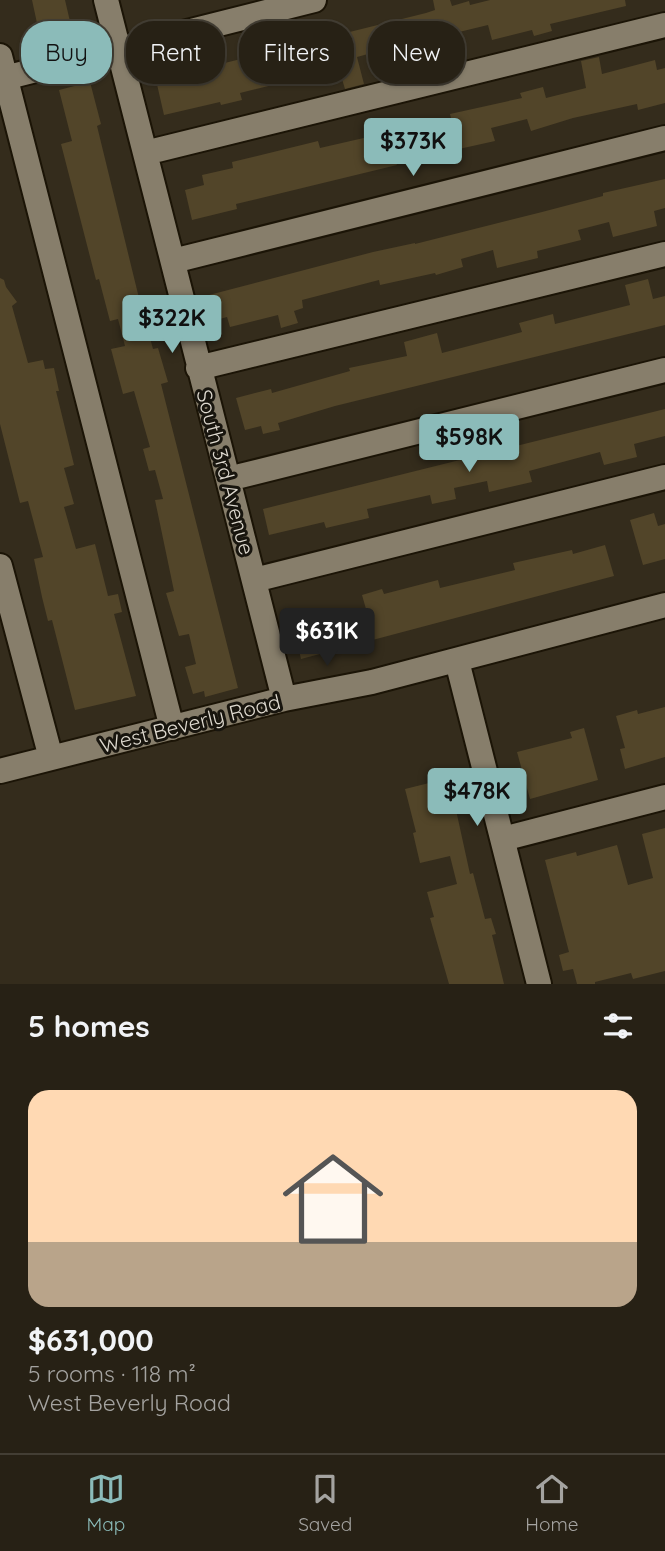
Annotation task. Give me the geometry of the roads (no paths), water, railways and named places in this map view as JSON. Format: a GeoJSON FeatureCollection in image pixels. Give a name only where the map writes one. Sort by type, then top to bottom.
{"type":"FeatureCollection","features":[{"type":"Feature","properties":{"kind":"street","name":"South 3rd Avenue"},"geometry":{"type":"LineString","coordinates":[[106,0],[284,699]]}},
{"type":"Feature","properties":{"kind":"street"},"geometry":{"type":"LineString","coordinates":[[172,728],[2,71],[119,49],[314,0]]}},
{"type":"Feature","properties":{"kind":"street"},"geometry":{"type":"LineString","coordinates":[[145,153],[665,25]]}},
{"type":"Feature","properties":{"kind":"street"},"geometry":{"type":"LineString","coordinates":[[173,261],[665,138]]}},
{"type":"Feature","properties":{"kind":"street"},"geometry":{"type":"LineString","coordinates":[[198,368],[665,254]]}},
{"type":"Feature","properties":{"kind":"street"},"geometry":{"type":"LineString","coordinates":[[228,479],[665,370]]}},
{"type":"Feature","properties":{"kind":"street"},"geometry":{"type":"LineString","coordinates":[[254,580],[665,477]]}},
{"type":"Feature","properties":{"kind":"street"},"geometry":{"type":"LineString","coordinates":[[0,566],[51,758]]}},
{"type":"Feature","properties":{"kind":"street","name":"West Beverly Road"},"geometry":{"type":"LineString","coordinates":[[0,771],[284,699],[372,682],[457,661],[665,605]]}},
{"type":"Feature","properties":{"kind":"street"},"geometry":{"type":"LineString","coordinates":[[457,661],[539,984]]}},
{"type":"Feature","properties":{"kind":"street"},"geometry":{"type":"LineString","coordinates":[[503,839],[665,797]]}}]}
